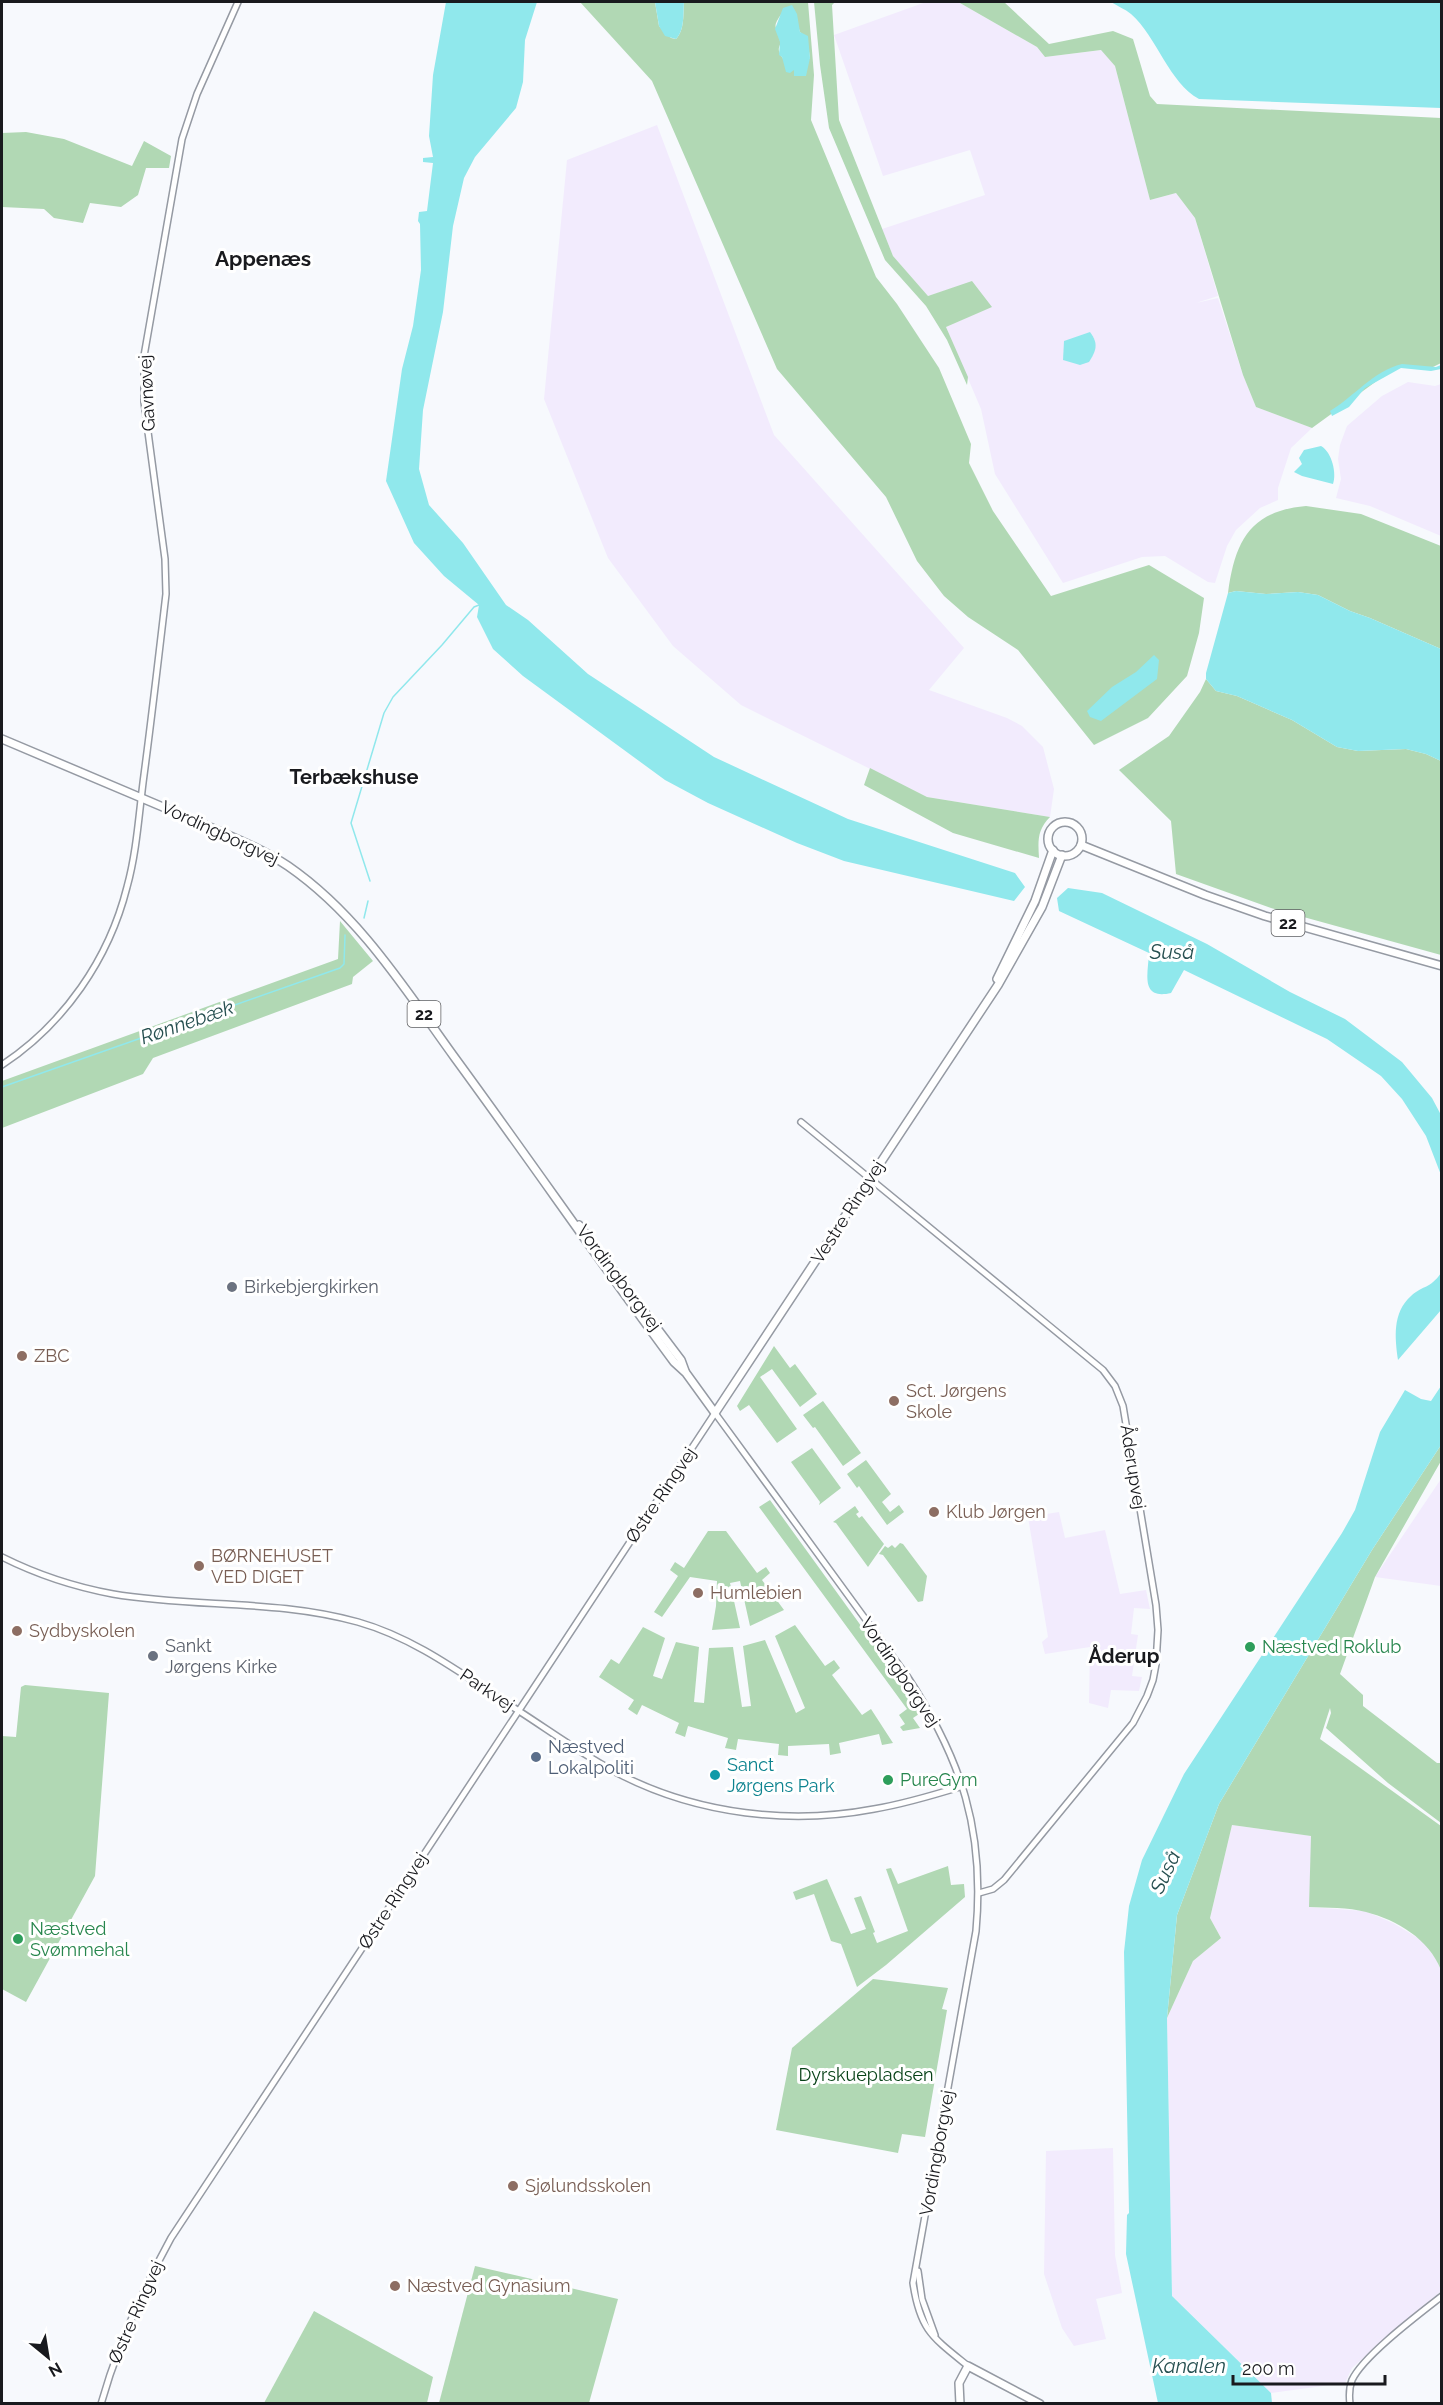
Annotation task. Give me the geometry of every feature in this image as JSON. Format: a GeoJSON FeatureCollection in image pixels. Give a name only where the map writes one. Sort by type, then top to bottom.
{"type":"FeatureCollection","features":[{"type":"Feature","properties":{"kind":"main road","name":"Vordingborgvej"},"geometry":{"type":"LineString","coordinates":[[2,739],[141,796],[269,854],[296,872],[335,904],[379,953],[569,1215],[590,1237],[681,1360],[686,1373],[715,1413]]}},
{"type":"Feature","properties":{"kind":"main road"},"geometry":{"type":"LineString","coordinates":[[1069,822],[1077,827],[1082,836],[1081,845],[1071,854],[1062,855],[1053,850],[1048,840],[1049,835],[1055,825],[1069,822]]}},
{"type":"Feature","properties":{"kind":"main road","name":"22"},"geometry":{"type":"LineString","coordinates":[[1081,845],[1205,896],[1265,916],[1442,966]]}},
{"type":"Feature","properties":{"kind":"main road","name":"Vestre Ringvej"},"geometry":{"type":"LineString","coordinates":[[981,1010],[1031,910],[1053,850]]}},
{"type":"Feature","properties":{"kind":"main road","name":"Vestre Ringvej"},"geometry":{"type":"LineString","coordinates":[[715,1413],[981,1010],[1032,926],[1062,855]]}},
{"type":"Feature","properties":{"kind":"main road"},"geometry":{"type":"LineString","coordinates":[[960,2403],[959,2383],[968,2366],[1040,2403]]}},
{"type":"Feature","properties":{"kind":"street","name":"Gavnøvej"},"geometry":{"type":"LineString","coordinates":[[2,1065],[32,1042],[61,1013],[87,979],[106,945],[127,886],[141,796],[166,594],[165,559],[144,402],[144,356],[182,139],[197,94],[238,2]]}},
{"type":"Feature","properties":{"kind":"street","name":"Åderupvej"},"geometry":{"type":"LineString","coordinates":[[801,1122],[1110,1378],[1124,1406],[1156,1605],[1156,1664],[1153,1680],[1140,1711],[1004,1880],[993,1889],[979,1893]]}},
{"type":"Feature","properties":{"kind":"street","name":"Østre Ringvej"},"geometry":{"type":"LineString","coordinates":[[101,2403],[125,2330],[143,2289],[171,2238],[715,1413]]}},
{"type":"Feature","properties":{"kind":"street","name":"Vordingborgvej"},"geometry":{"type":"LineString","coordinates":[[715,1413],[907,1676],[932,1714],[963,1786],[972,1820],[979,1893],[976,1931],[918,2267],[922,2299],[937,2338],[968,2366]]}},
{"type":"Feature","properties":{"kind":"street","name":"Parkvej"},"geometry":{"type":"LineString","coordinates":[[2,1557],[56,1579],[114,1594],[305,1610],[361,1623],[395,1636],[438,1658],[518,1711],[624,1776],[663,1793],[720,1809],[799,1817],[847,1814],[963,1786]]}},
{"type":"Feature","properties":{"kind":"street"},"geometry":{"type":"LineString","coordinates":[[1350,2403],[1350,2388],[1356,2373],[1387,2341],[1442,2296]]}},
{"type":"Feature","properties":{"kind":"shaded area"},"geometry":{"type":"Polygon","coordinates":[[[926,2],[960,3],[1037,47],[1045,57],[1102,50],[1115,66],[1150,200],[1176,193],[1195,218],[1218,296],[1196,303],[1218,298],[1256,407],[1312,428],[1291,448],[1278,488],[1278,500],[1260,508],[1236,530],[1227,546],[1215,583],[1208,582],[1165,556],[1142,557],[1063,583],[995,474],[981,409],[946,327],[991,307],[972,282],[928,296],[893,256],[882,229],[985,195],[970,150],[883,176],[834,35],[926,2]]]}},
{"type":"Feature","properties":{"kind":"shaded area"},"geometry":{"type":"Polygon","coordinates":[[[657,125],[774,435],[964,648],[929,690],[1007,718],[1022,726],[1043,747],[1054,789],[1050,817],[927,797],[741,705],[673,646],[608,558],[544,399],[567,160],[657,125]]]}},
{"type":"Feature","properties":{"kind":"shaded area"},"geometry":{"type":"Polygon","coordinates":[[[1408,382],[1435,386],[1441,384],[1441,536],[1370,506],[1336,498],[1341,479],[1338,459],[1340,445],[1347,426],[1382,396],[1408,382]]]}},
{"type":"Feature","properties":{"kind":"shaded area"},"geometry":{"type":"Polygon","coordinates":[[[1441,1479],[1441,1586],[1375,1577],[1441,1479]]]}},
{"type":"Feature","properties":{"kind":"shaded area"},"geometry":{"type":"Polygon","coordinates":[[[1059,1512],[1065,1538],[1105,1530],[1120,1594],[1146,1590],[1150,1609],[1134,1608],[1131,1634],[1138,1635],[1132,1676],[1142,1677],[1139,1691],[1111,1690],[1108,1708],[1089,1703],[1090,1647],[1045,1654],[1042,1642],[1048,1637],[1028,1517],[1059,1512]]]}},
{"type":"Feature","properties":{"kind":"shaded area"},"geometry":{"type":"Polygon","coordinates":[[[1232,1825],[1312,1836],[1309,1907],[1365,1911],[1393,1923],[1423,1941],[1442,1970],[1441,2291],[1352,2368],[1345,2383],[1271,2393],[1172,2296],[1167,2018],[1193,1961],[1221,1938],[1210,1918],[1232,1825]]]}},
{"type":"Feature","properties":{"kind":"shaded area"},"geometry":{"type":"Polygon","coordinates":[[[1113,2148],[1115,2255],[1122,2293],[1096,2299],[1106,2339],[1074,2346],[1062,2328],[1044,2274],[1046,2151],[1113,2148]]]}},
{"type":"Feature","properties":{"kind":"green space"},"geometry":{"type":"Polygon","coordinates":[[[580,2],[655,2],[659,26],[671,38],[676,39],[682,26],[684,2],[808,2],[814,75],[811,120],[876,277],[897,304],[939,368],[971,444],[969,463],[993,511],[1051,596],[1149,565],[1204,598],[1199,633],[1187,676],[1148,718],[1094,745],[1018,650],[968,617],[944,596],[917,561],[886,497],[777,369],[652,81],[580,2]],[[782,13],[776,25],[780,54],[795,71],[810,58],[807,39],[800,32],[798,20],[782,13]]]}},
{"type":"Feature","properties":{"kind":"green space"},"geometry":{"type":"Polygon","coordinates":[[[814,2],[835,2],[832,5],[839,120],[893,256],[928,296],[972,281],[992,307],[946,327],[968,377],[967,385],[947,340],[926,306],[885,260],[829,128],[814,2]]]}},
{"type":"Feature","properties":{"kind":"green space"},"geometry":{"type":"Polygon","coordinates":[[[1004,2],[1049,44],[1113,31],[1133,39],[1150,96],[1157,104],[1441,118],[1441,363],[1429,369],[1396,367],[1312,428],[1256,407],[1243,375],[1195,218],[1176,193],[1150,200],[1115,66],[1101,50],[1045,57],[1037,47],[960,3],[1004,2]]]}},
{"type":"Feature","properties":{"kind":"green space"},"geometry":{"type":"Polygon","coordinates":[[[26,132],[64,139],[132,166],[144,141],[171,156],[169,168],[146,168],[138,195],[121,207],[90,203],[83,223],[54,218],[44,209],[2,207],[2,133],[26,132]]]}},
{"type":"Feature","properties":{"kind":"green space"},"geometry":{"type":"Polygon","coordinates":[[[1306,506],[1361,514],[1441,546],[1441,649],[1318,595],[1298,592],[1266,594],[1236,591],[1228,593],[1235,558],[1249,532],[1271,514],[1306,506]]]}},
{"type":"Feature","properties":{"kind":"green space"},"geometry":{"type":"Polygon","coordinates":[[[1206,679],[1216,691],[1237,696],[1292,720],[1337,747],[1358,751],[1406,749],[1441,761],[1441,955],[1271,908],[1176,874],[1171,821],[1119,770],[1169,736],[1200,692],[1206,679]]]}},
{"type":"Feature","properties":{"kind":"green space"},"geometry":{"type":"Polygon","coordinates":[[[870,768],[927,797],[1050,817],[1039,836],[1039,858],[953,833],[864,785],[870,768]]]}},
{"type":"Feature","properties":{"kind":"green space"},"geometry":{"type":"Polygon","coordinates":[[[340,921],[373,961],[353,977],[352,984],[153,1058],[143,1074],[2,1128],[2,1081],[338,959],[340,921]]]}},
{"type":"Feature","properties":{"kind":"green space"},"geometry":{"type":"Polygon","coordinates":[[[774,1346],[790,1368],[795,1364],[817,1394],[800,1407],[772,1369],[760,1377],[797,1429],[777,1443],[749,1405],[740,1411],[737,1406],[774,1346]]]}},
{"type":"Feature","properties":{"kind":"green space"},"geometry":{"type":"Polygon","coordinates":[[[823,1401],[861,1453],[843,1466],[815,1427],[813,1428],[803,1415],[823,1401]]]}},
{"type":"Feature","properties":{"kind":"green space"},"geometry":{"type":"Polygon","coordinates":[[[1441,1445],[1441,1461],[1375,1577],[1340,1674],[1363,1695],[1363,1706],[1437,1763],[1441,1763],[1441,1823],[1388,1783],[1326,1728],[1331,1713],[1330,1708],[1320,1739],[1441,1826],[1441,1970],[1429,1949],[1420,1940],[1411,1932],[1389,1920],[1359,1910],[1309,1907],[1311,1836],[1232,1825],[1210,1918],[1221,1938],[1193,1961],[1167,2018],[1177,1915],[1219,1804],[1372,1550],[1441,1445]]]}},
{"type":"Feature","properties":{"kind":"green space"},"geometry":{"type":"Polygon","coordinates":[[[812,1448],[841,1488],[819,1505],[820,1502],[791,1462],[812,1448]]]}},
{"type":"Feature","properties":{"kind":"green space"},"geometry":{"type":"Polygon","coordinates":[[[866,1460],[891,1494],[882,1502],[890,1512],[899,1505],[904,1512],[887,1525],[859,1486],[857,1488],[847,1474],[866,1460]]]}},
{"type":"Feature","properties":{"kind":"green space"},"geometry":{"type":"Polygon","coordinates":[[[770,1500],[919,1706],[922,1712],[913,1718],[920,1728],[903,1731],[900,1727],[905,1724],[899,1715],[907,1709],[759,1507],[770,1500]]]}},
{"type":"Feature","properties":{"kind":"green space"},"geometry":{"type":"Polygon","coordinates":[[[855,1506],[859,1512],[856,1514],[859,1518],[862,1516],[884,1544],[868,1567],[833,1522],[855,1506]]]}},
{"type":"Feature","properties":{"kind":"green space"},"geometry":{"type":"Polygon","coordinates":[[[708,1531],[726,1531],[757,1573],[766,1567],[770,1573],[762,1580],[784,1610],[750,1626],[740,1581],[730,1583],[740,1628],[712,1630],[717,1581],[690,1577],[662,1617],[654,1612],[678,1576],[670,1570],[675,1562],[684,1568],[708,1531]]]}},
{"type":"Feature","properties":{"kind":"green space"},"geometry":{"type":"Polygon","coordinates":[[[900,1543],[927,1576],[923,1601],[918,1602],[883,1555],[879,1554],[885,1546],[888,1548],[892,1545],[895,1548],[900,1543]]]}},
{"type":"Feature","properties":{"kind":"green space"},"geometry":{"type":"Polygon","coordinates":[[[795,1625],[825,1666],[834,1660],[840,1668],[832,1675],[862,1715],[871,1709],[893,1743],[882,1745],[879,1734],[839,1743],[841,1753],[830,1755],[829,1744],[788,1746],[788,1756],[778,1755],[779,1744],[738,1739],[736,1750],[725,1748],[728,1738],[688,1726],[685,1737],[675,1733],[679,1723],[642,1705],[637,1715],[628,1709],[634,1700],[599,1677],[611,1659],[619,1664],[643,1627],[665,1638],[653,1676],[662,1679],[676,1642],[699,1647],[694,1702],[704,1703],[709,1648],[733,1647],[742,1707],[751,1706],[743,1646],[765,1640],[796,1713],[805,1708],[775,1636],[795,1625]]]}},
{"type":"Feature","properties":{"kind":"green space"},"geometry":{"type":"Polygon","coordinates":[[[25,1685],[109,1693],[95,1876],[26,2002],[2,1989],[2,1736],[16,1737],[21,1687],[25,1685]]]}},
{"type":"Feature","properties":{"kind":"green space"},"geometry":{"type":"Polygon","coordinates":[[[948,1866],[951,1885],[964,1884],[965,1897],[857,1987],[841,1944],[831,1941],[814,1894],[796,1900],[793,1892],[827,1879],[851,1934],[866,1929],[854,1898],[861,1896],[877,1943],[908,1931],[886,1869],[891,1868],[898,1884],[948,1866]]]}},
{"type":"Feature","properties":{"kind":"green space","name":"Dyrskuepladsen"},"geometry":{"type":"Polygon","coordinates":[[[873,1979],[948,1988],[942,2009],[947,2010],[925,2137],[902,2134],[898,2153],[776,2130],[792,2048],[873,1979]]]}},
{"type":"Feature","properties":{"kind":"green space"},"geometry":{"type":"Polygon","coordinates":[[[475,2266],[618,2299],[589,2403],[439,2403],[475,2266]]]}},
{"type":"Feature","properties":{"kind":"green space"},"geometry":{"type":"Polygon","coordinates":[[[314,2311],[433,2377],[427,2403],[264,2403],[314,2311]]]}},
{"type":"Feature","properties":{"kind":"water"},"geometry":{"type":"Polygon","coordinates":[[[446,2],[537,2],[525,40],[523,82],[516,108],[475,157],[464,178],[453,226],[443,312],[423,410],[419,469],[429,505],[463,543],[506,605],[528,620],[588,674],[714,757],[848,819],[1015,873],[1025,887],[1014,901],[844,861],[797,843],[708,803],[665,780],[523,676],[493,649],[477,617],[479,605],[444,576],[414,543],[386,481],[402,369],[413,326],[421,270],[419,212],[427,211],[433,163],[423,162],[423,158],[433,157],[429,136],[433,75],[446,2]]]}},
{"type":"Feature","properties":{"kind":"water"},"geometry":{"type":"Polygon","coordinates":[[[655,2],[684,2],[682,26],[676,39],[665,36],[659,26],[655,2]]]}},
{"type":"Feature","properties":{"kind":"water"},"geometry":{"type":"Polygon","coordinates":[[[1111,2],[1441,2],[1441,108],[1199,99],[1179,82],[1140,24],[1129,12],[1111,2]]]}},
{"type":"Feature","properties":{"kind":"water"},"geometry":{"type":"Polygon","coordinates":[[[792,5],[797,14],[800,32],[808,36],[810,58],[806,76],[794,76],[794,70],[790,73],[786,72],[782,57],[779,55],[780,42],[775,29],[783,8],[792,5]]]}},
{"type":"Feature","properties":{"kind":"water"},"geometry":{"type":"Polygon","coordinates":[[[1090,332],[1096,347],[1089,362],[1080,365],[1063,360],[1064,341],[1090,332]]]}},
{"type":"Feature","properties":{"kind":"water"},"geometry":{"type":"Polygon","coordinates":[[[1402,364],[1436,367],[1441,365],[1441,369],[1431,371],[1401,368],[1365,388],[1349,407],[1332,416],[1330,411],[1373,378],[1402,364]]]}},
{"type":"Feature","properties":{"kind":"water"},"geometry":{"type":"Polygon","coordinates":[[[1321,446],[1333,463],[1333,484],[1294,472],[1302,464],[1299,458],[1304,450],[1321,446]]]}},
{"type":"Feature","properties":{"kind":"water"},"geometry":{"type":"Polygon","coordinates":[[[1236,591],[1266,594],[1298,592],[1318,595],[1441,649],[1441,761],[1406,749],[1358,751],[1337,747],[1292,720],[1237,696],[1216,691],[1206,679],[1206,673],[1228,593],[1236,591]]]}},
{"type":"Feature","properties":{"kind":"water"},"geometry":{"type":"Polygon","coordinates":[[[1154,655],[1159,660],[1157,679],[1101,721],[1090,717],[1087,711],[1112,687],[1136,672],[1154,655]]]}},
{"type":"Feature","properties":{"kind":"water","name":"Suså"},"geometry":{"type":"Polygon","coordinates":[[[1068,888],[1102,893],[1207,944],[1290,992],[1345,1019],[1402,1062],[1432,1098],[1441,1115],[1441,1175],[1426,1136],[1402,1099],[1381,1076],[1327,1039],[1184,970],[1171,993],[1154,993],[1150,989],[1147,977],[1149,953],[1059,911],[1057,898],[1068,888]]]}},
{"type":"Feature","properties":{"kind":"water"},"geometry":{"type":"Polygon","coordinates":[[[1441,1273],[1441,1310],[1398,1360],[1396,1326],[1401,1310],[1411,1296],[1433,1282],[1441,1273]]]}},
{"type":"Feature","properties":{"kind":"water","name":"Kanalen"},"geometry":{"type":"Polygon","coordinates":[[[1441,1386],[1441,1445],[1372,1550],[1219,1804],[1177,1915],[1167,2018],[1172,2296],[1271,2393],[1272,2403],[1158,2403],[1126,2254],[1127,2215],[1129,2213],[1124,1952],[1129,1906],[1142,1860],[1184,1774],[1342,1533],[1355,1510],[1380,1432],[1405,1390],[1421,1399],[1431,1401],[1441,1386]]]}},
{"type":"Feature","properties":{"kind":"waterway","name":"Rønnebæk"},"geometry":{"type":"LineString","coordinates":[[370,881],[351,823],[384,713],[393,697],[474,607],[479,605]]}},
{"type":"Feature","properties":{"kind":"waterway","name":"Rønnebæk"},"geometry":{"type":"LineString","coordinates":[[364,918],[368,901]]}},
{"type":"Feature","properties":{"kind":"waterway","name":"Rønnebæk"},"geometry":{"type":"LineString","coordinates":[[2,1087],[340,968],[344,964],[345,935]]}},
{"type":"Feature","properties":{"kind":"place","name":"Birkebjergkirken"},"geometry":{"type":"Point","coordinates":[232,1287]}},
{"type":"Feature","properties":{"kind":"place","name":"ZBC"},"geometry":{"type":"Point","coordinates":[22,1356]}},
{"type":"Feature","properties":{"kind":"place","name":"Sct. Jørgens Skole"},"geometry":{"type":"Point","coordinates":[894,1401]}},
{"type":"Feature","properties":{"kind":"place","name":"Klub Jørgen"},"geometry":{"type":"Point","coordinates":[934,1512]}},
{"type":"Feature","properties":{"kind":"place","name":"BØRNEHUSET VED DIGET"},"geometry":{"type":"Point","coordinates":[199,1566]}},
{"type":"Feature","properties":{"kind":"place","name":"Humlebien"},"geometry":{"type":"Point","coordinates":[698,1593]}},
{"type":"Feature","properties":{"kind":"place","name":"Sydbyskolen"},"geometry":{"type":"Point","coordinates":[17,1631]}},
{"type":"Feature","properties":{"kind":"place","name":"Næstved Roklub"},"geometry":{"type":"Point","coordinates":[1250,1647]}},
{"type":"Feature","properties":{"kind":"place","name":"Sankt Jørgens Kirke"},"geometry":{"type":"Point","coordinates":[153,1656]}},
{"type":"Feature","properties":{"kind":"place","name":"Næstved Lokalpoliti"},"geometry":{"type":"Point","coordinates":[536,1757]}},
{"type":"Feature","properties":{"kind":"place","name":"Sanct Jørgens Park"},"geometry":{"type":"Point","coordinates":[715,1775]}},
{"type":"Feature","properties":{"kind":"place","name":"PureGym"},"geometry":{"type":"Point","coordinates":[888,1780]}},
{"type":"Feature","properties":{"kind":"place","name":"Næstved Svømmehal"},"geometry":{"type":"Point","coordinates":[18,1939]}},
{"type":"Feature","properties":{"kind":"place","name":"Sjølundsskolen"},"geometry":{"type":"Point","coordinates":[513,2186]}},
{"type":"Feature","properties":{"kind":"place","name":"Næstved Gynasium"},"geometry":{"type":"Point","coordinates":[395,2286]}},
{"type":"Feature","properties":{"kind":"district","name":"Appenæs"},"geometry":{"type":"Point","coordinates":[263,259]}},
{"type":"Feature","properties":{"kind":"district","name":"Terbækshuse"},"geometry":{"type":"Point","coordinates":[354,777]}},
{"type":"Feature","properties":{"kind":"district","name":"Åderup"},"geometry":{"type":"Point","coordinates":[1124,1656]}}]}
